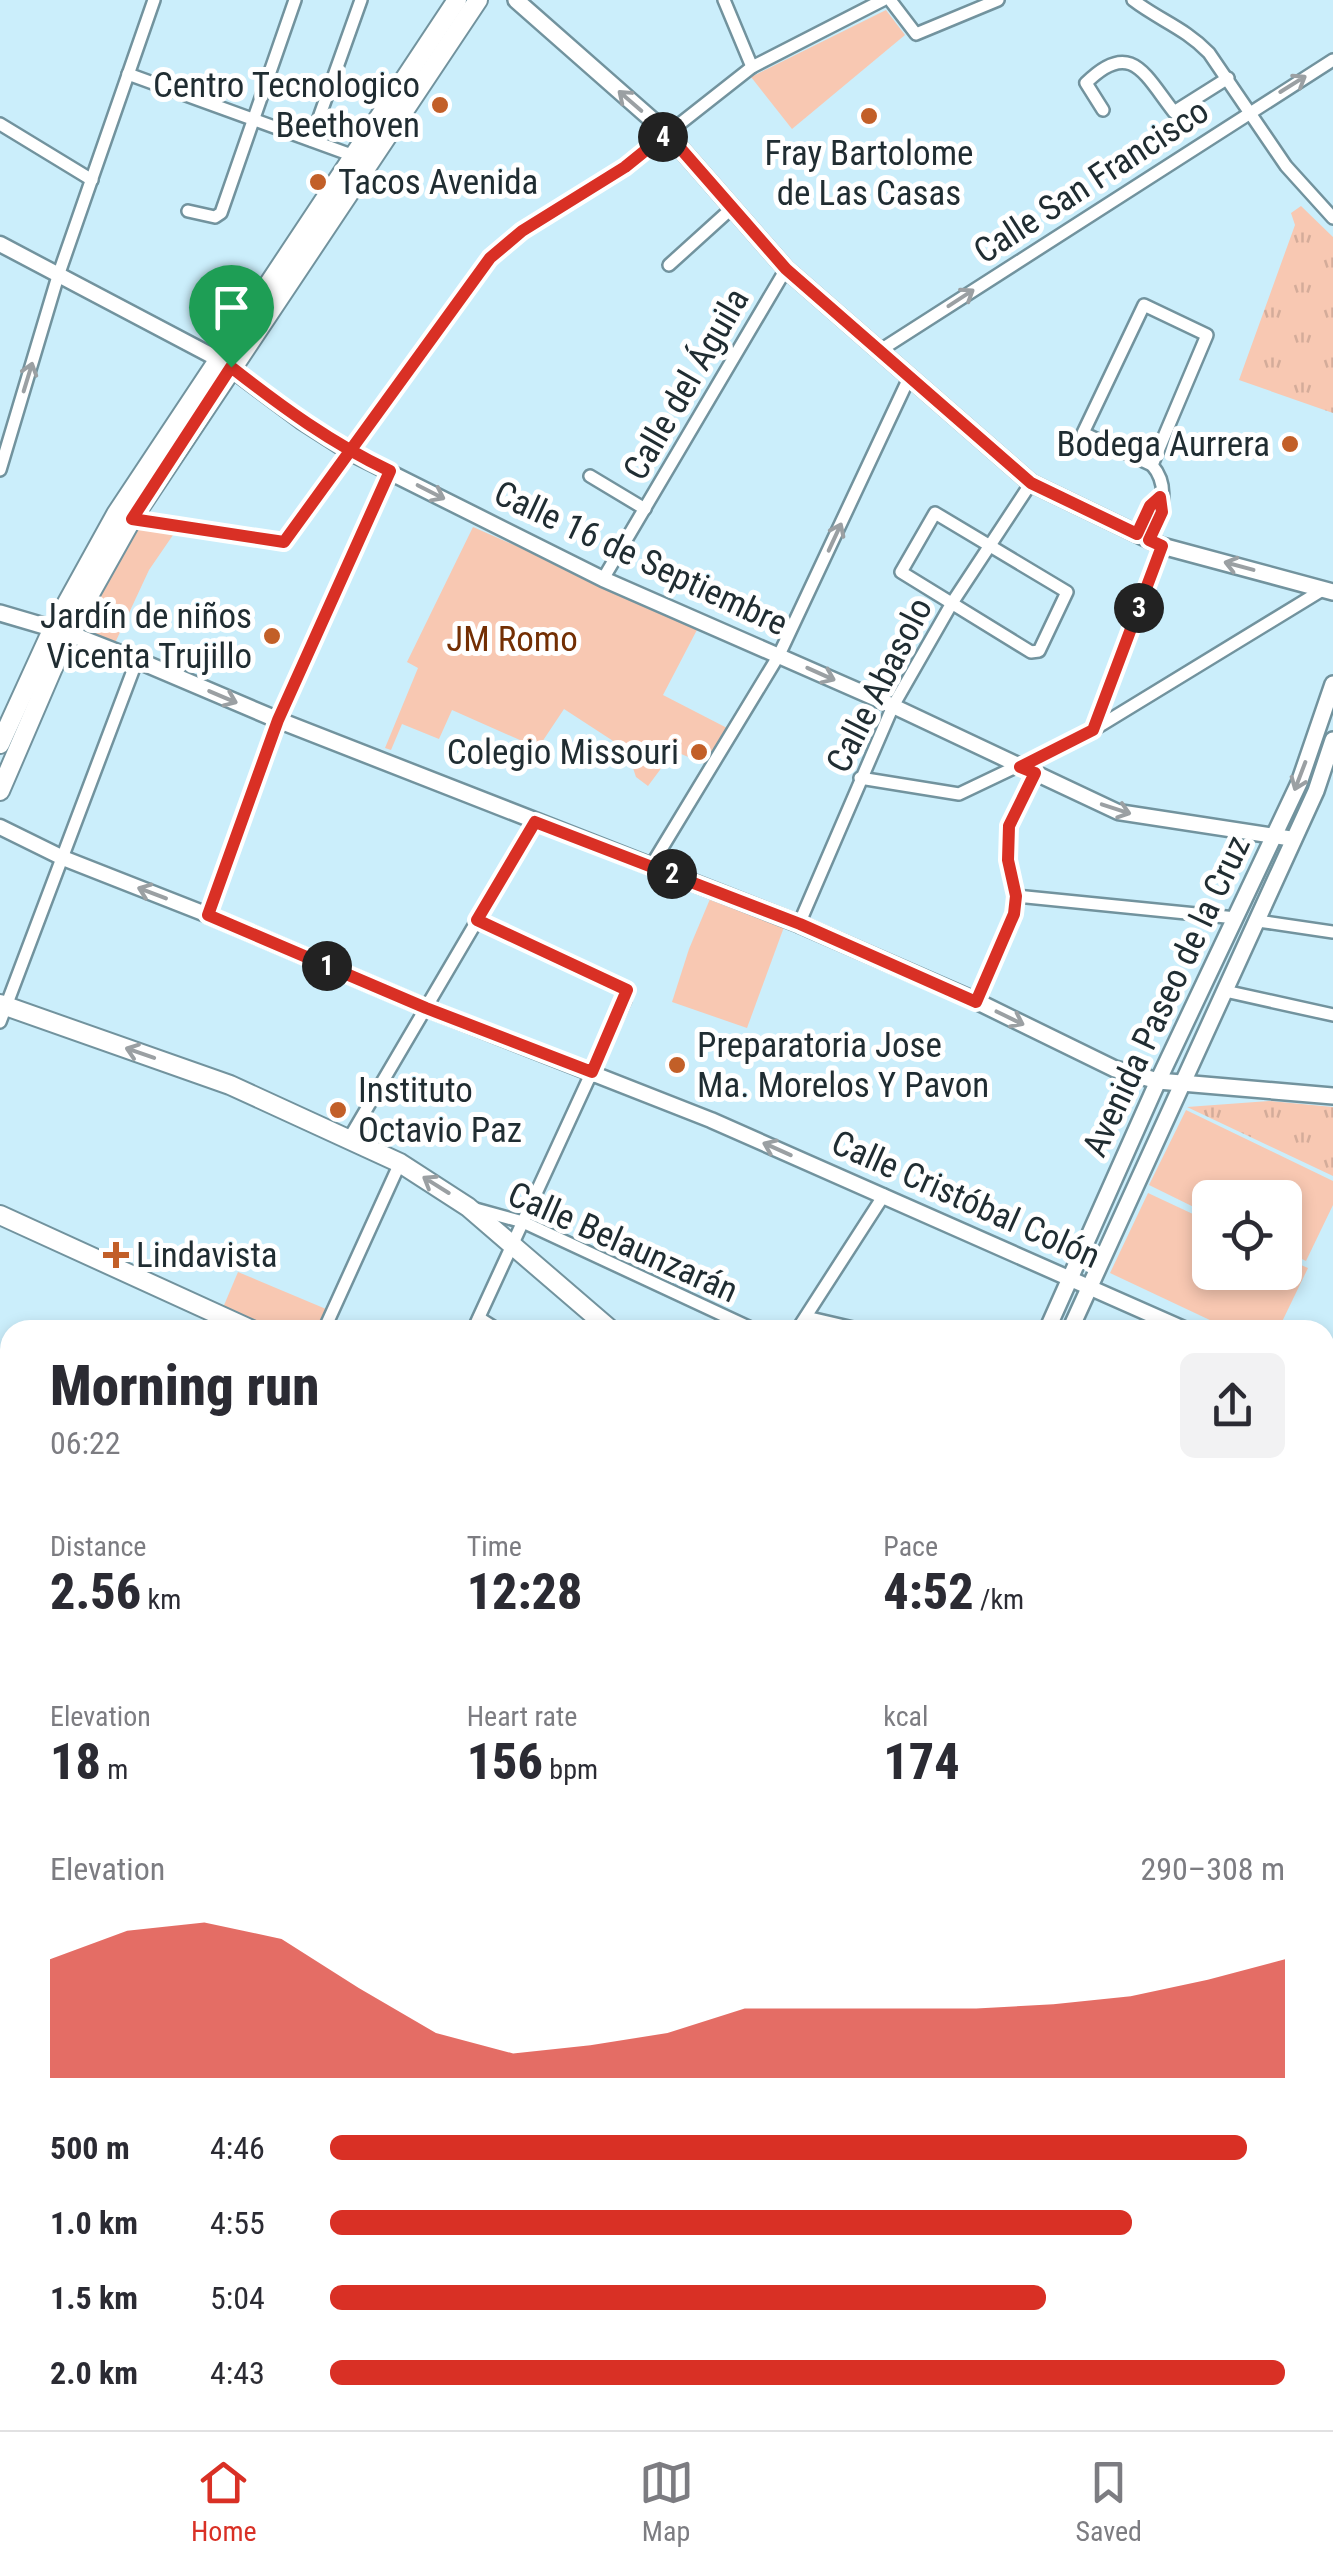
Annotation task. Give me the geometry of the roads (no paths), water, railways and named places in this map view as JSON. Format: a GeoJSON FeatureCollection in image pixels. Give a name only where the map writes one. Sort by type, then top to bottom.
{"type":"FeatureCollection","features":[{"type":"Feature","properties":{"kind":"main road"},"geometry":{"type":"LineString","coordinates":[[0,791],[60,631],[354,156],[456,0]]}},
{"type":"Feature","properties":{"kind":"main road"},"geometry":{"type":"LineString","coordinates":[[0,744],[116,514],[478,0]]}},
{"type":"Feature","properties":{"kind":"main road"},"geometry":{"type":"LineString","coordinates":[[516,0],[667,133],[786,269],[1031,483],[1149,540],[1328,590]]}},
{"type":"Feature","properties":{"kind":"main road"},"geometry":{"type":"LineString","coordinates":[[0,612],[138,660],[278,720],[800,924],[1115,1069],[1182,1084],[1333,1096]]}},
{"type":"Feature","properties":{"kind":"main road","name":"Avenida Paseo de la Cruz"},"geometry":{"type":"LineString","coordinates":[[1051,1320],[1298,783],[1333,684]]}},
{"type":"Feature","properties":{"kind":"main road","name":"Avenida Paseo de la Cruz"},"geometry":{"type":"LineString","coordinates":[[1074,1320],[1258,921],[1316,791],[1333,740]]}},
{"type":"Feature","properties":{"kind":"main road"},"geometry":{"type":"LineString","coordinates":[[2,1010],[230,1085],[400,1163],[468,1207],[599,1320]]}},
{"type":"Feature","properties":{"kind":"main road"},"geometry":{"type":"LineString","coordinates":[[0,1215],[230,1320]]}},
{"type":"Feature","properties":{"kind":"street"},"geometry":{"type":"LineString","coordinates":[[0,470],[58,276],[154,0]]}},
{"type":"Feature","properties":{"kind":"street"},"geometry":{"type":"LineString","coordinates":[[188,210],[219,217],[294,0]]}},
{"type":"Feature","properties":{"kind":"street"},"geometry":{"type":"LineString","coordinates":[[310,140],[360,0]]}},
{"type":"Feature","properties":{"kind":"street"},"geometry":{"type":"LineString","coordinates":[[724,0],[752,67]]}},
{"type":"Feature","properties":{"kind":"street"},"geometry":{"type":"LineString","coordinates":[[132,519],[284,542],[490,258],[522,231],[625,167],[752,67],[882,0]]}},
{"type":"Feature","properties":{"kind":"street"},"geometry":{"type":"LineString","coordinates":[[890,0],[916,34],[998,0]]}},
{"type":"Feature","properties":{"kind":"street"},"geometry":{"type":"LineString","coordinates":[[1133,0],[1194,38],[1228,78],[1286,166],[1333,218]]}},
{"type":"Feature","properties":{"kind":"street"},"geometry":{"type":"LineString","coordinates":[[1104,110],[1086,83],[1118,60],[1138,66],[1174,112],[1228,78]]}},
{"type":"Feature","properties":{"kind":"street","name":"Calle San Francisco"},"geometry":{"type":"LineString","coordinates":[[879,350],[1333,60]]}},
{"type":"Feature","properties":{"kind":"street"},"geometry":{"type":"LineString","coordinates":[[128,74],[354,156]]}},
{"type":"Feature","properties":{"kind":"street"},"geometry":{"type":"LineString","coordinates":[[0,124],[92,180]]}},
{"type":"Feature","properties":{"kind":"street"},"geometry":{"type":"LineString","coordinates":[[669,266],[732,208]]}},
{"type":"Feature","properties":{"kind":"street","name":"Calle 16 de Septiembre"},"geometry":{"type":"LineString","coordinates":[[0,244],[225,363],[301,421],[351,452],[603,579],[893,706],[1118,812],[1294,839]]}},
{"type":"Feature","properties":{"kind":"street","name":"Calle del Águila"},"geometry":{"type":"LineString","coordinates":[[603,579],[786,269]]}},
{"type":"Feature","properties":{"kind":"street"},"geometry":{"type":"LineString","coordinates":[[1093,730],[1149,540],[1162,512],[1162,483],[1152,465],[1083,433],[1144,305],[1207,334],[1152,465]]}},
{"type":"Feature","properties":{"kind":"street"},"geometry":{"type":"LineString","coordinates":[[651,866],[779,655],[909,378]]}},
{"type":"Feature","properties":{"kind":"street"},"geometry":{"type":"LineString","coordinates":[[208,915],[278,720],[390,471]]}},
{"type":"Feature","properties":{"kind":"street"},"geometry":{"type":"LineString","coordinates":[[590,476],[645,509]]}},
{"type":"Feature","properties":{"kind":"street","name":"Calle Abasolo"},"geometry":{"type":"LineString","coordinates":[[800,924],[893,706],[952,603],[1031,483]]}},
{"type":"Feature","properties":{"kind":"street"},"geometry":{"type":"LineString","coordinates":[[940,514],[990,543],[1067,592],[1039,651],[1031,652],[902,572],[930,516],[940,514]]}},
{"type":"Feature","properties":{"kind":"street"},"geometry":{"type":"LineString","coordinates":[[860,778],[959,794],[1028,770],[1328,590]]}},
{"type":"Feature","properties":{"kind":"street"},"geometry":{"type":"LineString","coordinates":[[2,1010],[138,660]]}},
{"type":"Feature","properties":{"kind":"street"},"geometry":{"type":"LineString","coordinates":[[976,1002],[1014,914],[1016,896],[1008,860],[1009,826],[1028,770]]}},
{"type":"Feature","properties":{"kind":"street"},"geometry":{"type":"LineString","coordinates":[[350,1138],[535,822]]}},
{"type":"Feature","properties":{"kind":"street","name":"Calle Cristóbal Colón"},"geometry":{"type":"LineString","coordinates":[[0,827],[63,858],[592,1072],[1164,1320]]}},
{"type":"Feature","properties":{"kind":"street"},"geometry":{"type":"LineString","coordinates":[[1016,896],[1236,918]]}},
{"type":"Feature","properties":{"kind":"street"},"geometry":{"type":"LineString","coordinates":[[477,920],[627,990],[478,1320]]}},
{"type":"Feature","properties":{"kind":"street"},"geometry":{"type":"LineString","coordinates":[[1258,921],[1333,932]]}},
{"type":"Feature","properties":{"kind":"street"},"geometry":{"type":"LineString","coordinates":[[1224,991],[1333,1015]]}},
{"type":"Feature","properties":{"kind":"street"},"geometry":{"type":"LineString","coordinates":[[329,1320],[400,1163]]}},
{"type":"Feature","properties":{"kind":"street"},"geometry":{"type":"LineString","coordinates":[[804,1320],[884,1196]]}},
{"type":"Feature","properties":{"kind":"street","name":"Calle Belaunzarán"},"geometry":{"type":"LineString","coordinates":[[468,1207],[523,1222],[734,1320]]}},
{"type":"Feature","properties":{"kind":"street"},"geometry":{"type":"LineString","coordinates":[[806,1317],[819,1320]]}},
{"type":"Feature","properties":{"kind":"place","name":"Centro Tecnologico Beethoven"},"geometry":{"type":"Point","coordinates":[440,105]}},
{"type":"Feature","properties":{"kind":"place","name":"Fray Bartolome de Las Casas"},"geometry":{"type":"Point","coordinates":[869,116]}},
{"type":"Feature","properties":{"kind":"place","name":"Tacos Avenida"},"geometry":{"type":"Point","coordinates":[318,182]}},
{"type":"Feature","properties":{"kind":"place","name":"Bodega Aurrera"},"geometry":{"type":"Point","coordinates":[1290,444]}},
{"type":"Feature","properties":{"kind":"place","name":"Jardín de niños Vicenta Trujillo"},"geometry":{"type":"Point","coordinates":[272,636]}},
{"type":"Feature","properties":{"kind":"place","name":"Colegio Missouri"},"geometry":{"type":"Point","coordinates":[699,752]}},
{"type":"Feature","properties":{"kind":"place","name":"Preparatoria Jose Ma. Morelos Y Pavon"},"geometry":{"type":"Point","coordinates":[677,1065]}},
{"type":"Feature","properties":{"kind":"place","name":"Instituto Octavio Paz"},"geometry":{"type":"Point","coordinates":[338,1110]}},
{"type":"Feature","properties":{"kind":"place","name":"Lindavista"},"geometry":{"type":"Point","coordinates":[116,1255]}},
{"type":"Feature","properties":{"kind":"park label","name":"JM Romo"},"geometry":{"type":"Point","coordinates":[512,639]}}]}
